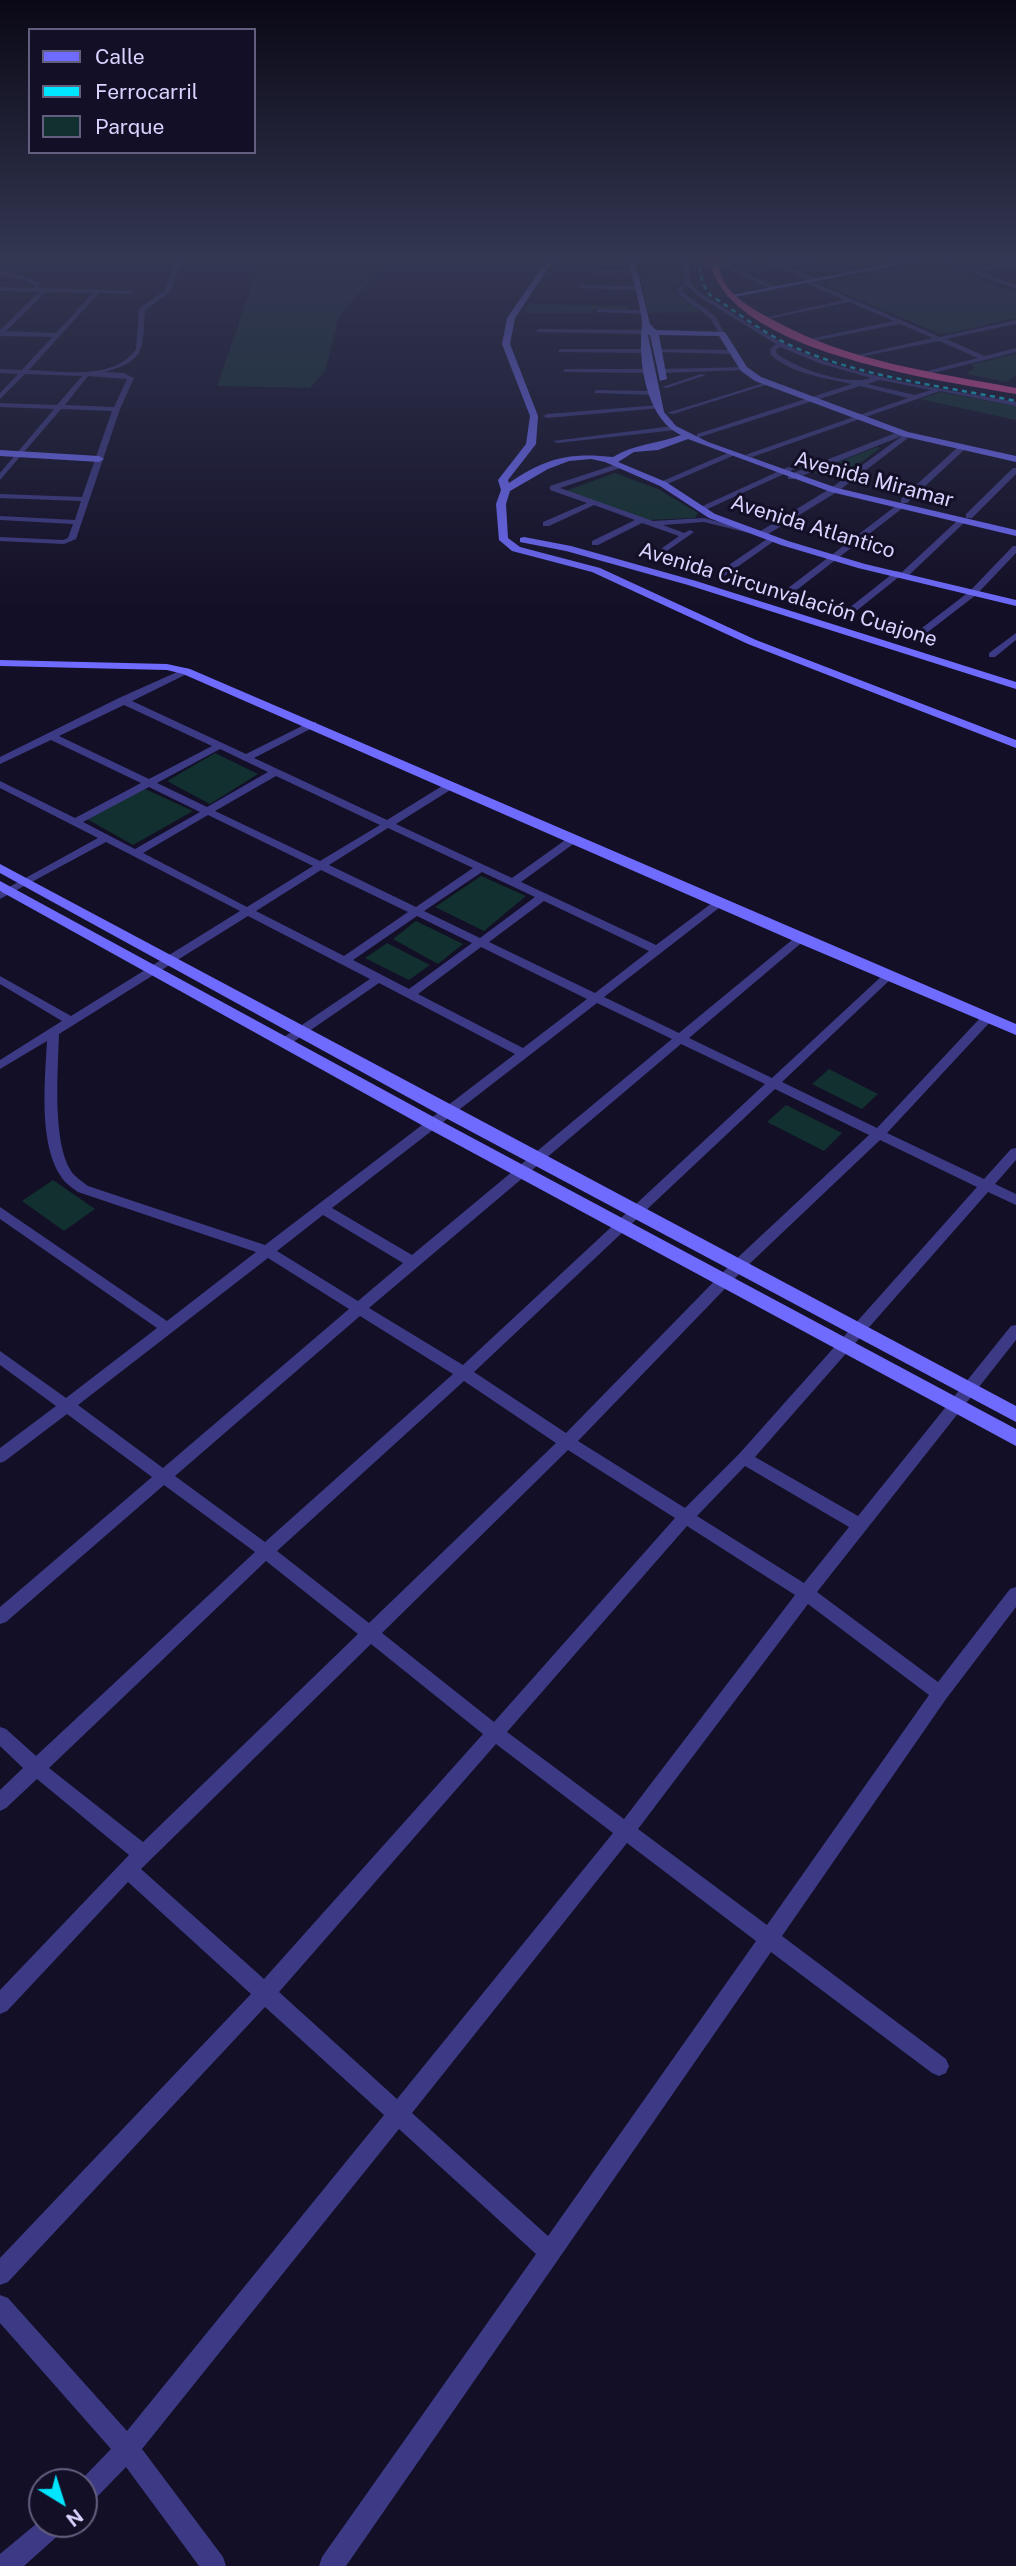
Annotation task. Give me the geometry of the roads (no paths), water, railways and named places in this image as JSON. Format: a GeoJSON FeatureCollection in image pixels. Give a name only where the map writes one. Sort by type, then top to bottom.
{"type":"FeatureCollection","features":[{"type":"Feature","properties":{"kind":"highway"},"geometry":{"type":"LineString","coordinates":[[951,377],[1014,388]]}},
{"type":"Feature","properties":{"kind":"main road"},"geometry":{"type":"LineString","coordinates":[[519,377],[534,416],[531,444],[506,473],[503,480],[506,490],[500,511],[505,539],[516,549],[523,540]]}},
{"type":"Feature","properties":{"kind":"main road","name":"Avenida Miramar"},"geometry":{"type":"LineString","coordinates":[[650,377],[663,417],[673,428],[687,436],[837,488],[1016,533]]}},
{"type":"Feature","properties":{"kind":"main road","name":"Avenida Miramar"},"geometry":{"type":"LineString","coordinates":[[663,377],[671,413],[680,424],[700,436],[791,473]]}},
{"type":"Feature","properties":{"kind":"main road"},"geometry":{"type":"LineString","coordinates":[[758,377],[905,434],[1016,459]]}},
{"type":"Feature","properties":{"kind":"main road"},"geometry":{"type":"LineString","coordinates":[[506,490],[523,476],[577,457],[593,456],[613,463],[632,449],[658,447],[687,436]]}},
{"type":"Feature","properties":{"kind":"main road"},"geometry":{"type":"LineString","coordinates":[[0,453],[18,457]]}},
{"type":"Feature","properties":{"kind":"main road"},"geometry":{"type":"LineString","coordinates":[[0,459],[18,457],[98,461]]}},
{"type":"Feature","properties":{"kind":"main road","name":"Avenida Atlantico"},"geometry":{"type":"LineString","coordinates":[[613,463],[662,483],[700,509],[707,518],[834,557],[1016,603]]}},
{"type":"Feature","properties":{"kind":"main road"},"geometry":{"type":"LineString","coordinates":[[500,511],[523,540]]}},
{"type":"Feature","properties":{"kind":"main road","name":"Avenida Miramar"},"geometry":{"type":"LineString","coordinates":[[966,519],[1016,527]]}},
{"type":"Feature","properties":{"kind":"main road"},"geometry":{"type":"LineString","coordinates":[[505,539],[506,534],[523,540],[596,570],[752,642],[1016,744]]}},
{"type":"Feature","properties":{"kind":"main road","name":"Avenida Circunvalación Cuajone"},"geometry":{"type":"LineString","coordinates":[[523,540],[548,544],[692,583],[1016,686]]}},
{"type":"Feature","properties":{"kind":"main road"},"geometry":{"type":"LineString","coordinates":[[0,663],[154,666],[187,671],[1016,1030]]}},
{"type":"Feature","properties":{"kind":"main road"},"geometry":{"type":"LineString","coordinates":[[0,868],[448,1112],[1016,1415]]}},
{"type":"Feature","properties":{"kind":"main road"},"geometry":{"type":"LineString","coordinates":[[3,890],[1016,1438]]}},
{"type":"Feature","properties":{"kind":"street"},"geometry":{"type":"LineString","coordinates":[[0,397],[19,377]]}},
{"type":"Feature","properties":{"kind":"street"},"geometry":{"type":"LineString","coordinates":[[0,478],[84,377]]}},
{"type":"Feature","properties":{"kind":"street"},"geometry":{"type":"LineString","coordinates":[[0,539],[69,541],[116,409],[131,378],[128,377]]}},
{"type":"Feature","properties":{"kind":"street"},"geometry":{"type":"LineString","coordinates":[[665,387],[698,377]]}},
{"type":"Feature","properties":{"kind":"street"},"geometry":{"type":"LineString","coordinates":[[830,377],[915,398]]}},
{"type":"Feature","properties":{"kind":"street"},"geometry":{"type":"LineString","coordinates":[[700,436],[881,377],[1016,404]]}},
{"type":"Feature","properties":{"kind":"street"},"geometry":{"type":"LineString","coordinates":[[671,413],[769,383]]}},
{"type":"Feature","properties":{"kind":"street"},"geometry":{"type":"LineString","coordinates":[[749,455],[940,389]]}},
{"type":"Feature","properties":{"kind":"street"},"geometry":{"type":"LineString","coordinates":[[596,392],[654,393]]}},
{"type":"Feature","properties":{"kind":"street"},"geometry":{"type":"LineString","coordinates":[[0,405],[116,409]]}},
{"type":"Feature","properties":{"kind":"street"},"geometry":{"type":"LineString","coordinates":[[547,416],[659,407]]}},
{"type":"Feature","properties":{"kind":"street"},"geometry":{"type":"LineString","coordinates":[[557,441],[673,428]]}},
{"type":"Feature","properties":{"kind":"street"},"geometry":{"type":"LineString","coordinates":[[700,509],[791,473],[905,434]]}},
{"type":"Feature","properties":{"kind":"street"},"geometry":{"type":"LineString","coordinates":[[760,533],[837,488],[905,434]]}},
{"type":"Feature","properties":{"kind":"street"},"geometry":{"type":"LineString","coordinates":[[782,597],[902,504],[962,448]]}},
{"type":"Feature","properties":{"kind":"street"},"geometry":{"type":"LineString","coordinates":[[662,483],[733,454]]}},
{"type":"Feature","properties":{"kind":"street"},"geometry":{"type":"LineString","coordinates":[[613,463],[553,488],[591,504],[686,536]]}},
{"type":"Feature","properties":{"kind":"street"},"geometry":{"type":"LineString","coordinates":[[847,614],[901,574],[966,519],[1016,470]]}},
{"type":"Feature","properties":{"kind":"street"},"geometry":{"type":"LineString","coordinates":[[0,496],[85,499]]}},
{"type":"Feature","properties":{"kind":"street"},"geometry":{"type":"LineString","coordinates":[[546,524],[591,504]]}},
{"type":"Feature","properties":{"kind":"street"},"geometry":{"type":"LineString","coordinates":[[0,518],[77,522]]}},
{"type":"Feature","properties":{"kind":"street"},"geometry":{"type":"LineString","coordinates":[[595,543],[643,522],[707,518]]}},
{"type":"Feature","properties":{"kind":"street"},"geometry":{"type":"LineString","coordinates":[[654,558],[707,518]]}},
{"type":"Feature","properties":{"kind":"street"},"geometry":{"type":"LineString","coordinates":[[720,575],[773,539]]}},
{"type":"Feature","properties":{"kind":"street"},"geometry":{"type":"LineString","coordinates":[[921,633],[973,593],[1016,548]]}},
{"type":"Feature","properties":{"kind":"street"},"geometry":{"type":"LineString","coordinates":[[992,655],[1016,636]]}},
{"type":"Feature","properties":{"kind":"street"},"geometry":{"type":"LineString","coordinates":[[0,761],[187,671]]}},
{"type":"Feature","properties":{"kind":"street"},"geometry":{"type":"LineString","coordinates":[[122,700],[219,746],[249,757],[657,950]]}},
{"type":"Feature","properties":{"kind":"street"},"geometry":{"type":"LineString","coordinates":[[249,757],[313,724]]}},
{"type":"Feature","properties":{"kind":"street"},"geometry":{"type":"LineString","coordinates":[[51,736],[1016,1200]]}},
{"type":"Feature","properties":{"kind":"street"},"geometry":{"type":"LineString","coordinates":[[76,822],[219,746]]}},
{"type":"Feature","properties":{"kind":"street"},"geometry":{"type":"LineString","coordinates":[[134,853],[276,771]]}},
{"type":"Feature","properties":{"kind":"street"},"geometry":{"type":"LineString","coordinates":[[0,784],[524,1053]]}},
{"type":"Feature","properties":{"kind":"street"},"geometry":{"type":"LineString","coordinates":[[0,1065],[451,785]]}},
{"type":"Feature","properties":{"kind":"street"},"geometry":{"type":"LineString","coordinates":[[3,890],[26,881],[104,839]]}},
{"type":"Feature","properties":{"kind":"street"},"geometry":{"type":"LineString","coordinates":[[513,883],[572,840]]}},
{"type":"Feature","properties":{"kind":"street"},"geometry":{"type":"LineString","coordinates":[[344,961],[482,867]]}},
{"type":"Feature","properties":{"kind":"street"},"geometry":{"type":"LineString","coordinates":[[410,994],[543,897]]}},
{"type":"Feature","properties":{"kind":"street"},"geometry":{"type":"LineString","coordinates":[[0,1457],[720,902]]}},
{"type":"Feature","properties":{"kind":"street"},"geometry":{"type":"LineString","coordinates":[[0,1617],[413,1262],[682,1040],[802,937]]}},
{"type":"Feature","properties":{"kind":"street"},"geometry":{"type":"LineString","coordinates":[[0,1802],[266,1551],[464,1373],[888,976]]}},
{"type":"Feature","properties":{"kind":"street"},"geometry":{"type":"LineString","coordinates":[[285,1042],[379,978]]}},
{"type":"Feature","properties":{"kind":"street"},"geometry":{"type":"LineString","coordinates":[[0,979],[71,1021]]}},
{"type":"Feature","properties":{"kind":"street"},"geometry":{"type":"LineString","coordinates":[[0,2004],[128,1869],[567,1442],[737,1265],[879,1133],[988,1018]]}},
{"type":"Feature","properties":{"kind":"street"},"geometry":{"type":"LineString","coordinates":[[53,1032],[51,1097],[59,1159],[65,1173],[83,1189],[267,1251],[464,1373],[685,1518],[806,1593],[940,1693]]}},
{"type":"Feature","properties":{"kind":"street"},"geometry":{"type":"LineString","coordinates":[[0,2274],[266,1992],[685,1518],[744,1458],[1016,1152]]}},
{"type":"Feature","properties":{"kind":"street"},"geometry":{"type":"LineString","coordinates":[[322,1209],[413,1262]]}},
{"type":"Feature","properties":{"kind":"street"},"geometry":{"type":"LineString","coordinates":[[0,1212],[167,1328]]}},
{"type":"Feature","properties":{"kind":"street"},"geometry":{"type":"LineString","coordinates":[[98,2479],[127,2449],[625,1832],[859,1525],[1016,1331]]}},
{"type":"Feature","properties":{"kind":"street"},"geometry":{"type":"LineString","coordinates":[[0,1357],[266,1551],[496,1734],[768,1941],[939,2066]]}},
{"type":"Feature","properties":{"kind":"street"},"geometry":{"type":"LineString","coordinates":[[744,1458],[859,1525]]}},
{"type":"Feature","properties":{"kind":"street"},"geometry":{"type":"LineString","coordinates":[[331,2566],[940,1693],[1016,1594]]}},
{"type":"Feature","properties":{"kind":"street"},"geometry":{"type":"LineString","coordinates":[[0,1735],[36,1768],[144,1855]]}},
{"type":"Feature","properties":{"kind":"street"},"geometry":{"type":"LineString","coordinates":[[128,1869],[550,2252]]}},
{"type":"Feature","properties":{"kind":"street"},"geometry":{"type":"LineString","coordinates":[[0,2306],[127,2449],[214,2566]]}},
{"type":"Feature","properties":{"kind":"street"},"geometry":{"type":"LineString","coordinates":[[5,2566],[38,2538]]}},
{"type":"Feature","properties":{"kind":"railway"},"geometry":{"type":"LineString","coordinates":[[889,377],[1016,401]]}}]}
